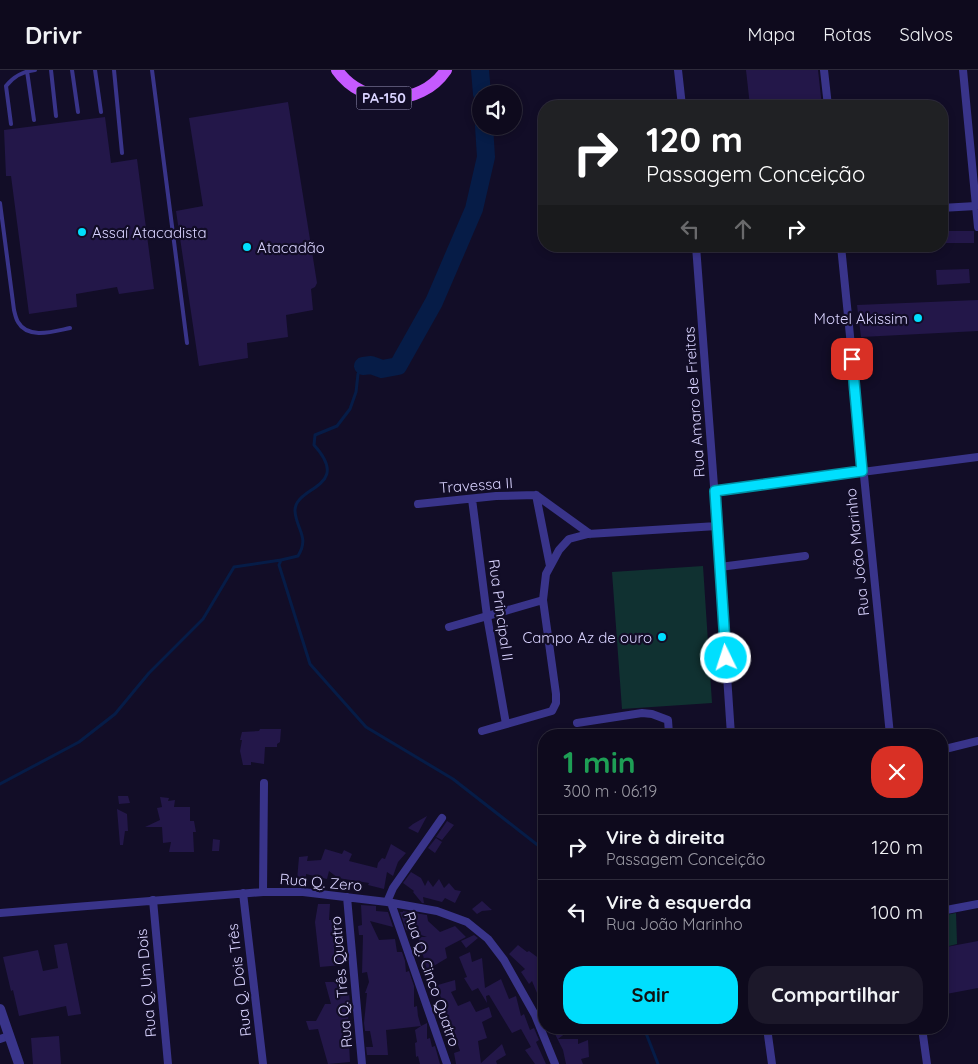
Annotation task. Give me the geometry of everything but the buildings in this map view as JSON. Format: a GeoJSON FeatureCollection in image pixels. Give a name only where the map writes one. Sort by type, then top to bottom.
{"type":"FeatureCollection","features":[{"type":"Feature","properties":{"kind":"main road","name":"PA-150"},"geometry":{"type":"LineString","coordinates":[[337,70],[354,87],[362,92],[381,98],[401,98],[420,92],[436,81],[446,70]]}},
{"type":"Feature","properties":{"kind":"street"},"geometry":{"type":"LineString","coordinates":[[678,70],[681,100]]}},
{"type":"Feature","properties":{"kind":"street"},"geometry":{"type":"LineString","coordinates":[[824,70],[827,100]]}},
{"type":"Feature","properties":{"kind":"street"},"geometry":{"type":"LineString","coordinates":[[964,70],[978,227]]}},
{"type":"Feature","properties":{"kind":"street"},"geometry":{"type":"LineString","coordinates":[[948,208],[976,206]]}},
{"type":"Feature","properties":{"kind":"street","name":"Rua Amaro de Freitas"},"geometry":{"type":"LineString","coordinates":[[696,252],[718,526],[730,729]]}},
{"type":"Feature","properties":{"kind":"street","name":"Rua João Marinho"},"geometry":{"type":"LineString","coordinates":[[842,252],[862,471],[889,729]]}},
{"type":"Feature","properties":{"kind":"street"},"geometry":{"type":"LineString","coordinates":[[715,491],[978,457]]}},
{"type":"Feature","properties":{"kind":"street"},"geometry":{"type":"LineString","coordinates":[[536,495],[590,534]]}},
{"type":"Feature","properties":{"kind":"street"},"geometry":{"type":"LineString","coordinates":[[536,495],[550,566]]}},
{"type":"Feature","properties":{"kind":"street","name":"Travessa II"},"geometry":{"type":"LineString","coordinates":[[418,504],[536,495]]}},
{"type":"Feature","properties":{"kind":"street","name":"Rua Principal II"},"geometry":{"type":"LineString","coordinates":[[472,499],[487,616],[506,724]]}},
{"type":"Feature","properties":{"kind":"street"},"geometry":{"type":"LineString","coordinates":[[482,731],[552,711],[556,704],[543,600],[546,574],[559,550],[569,539],[590,534],[718,526]]}},
{"type":"Feature","properties":{"kind":"street"},"geometry":{"type":"LineString","coordinates":[[720,567],[805,556]]}},
{"type":"Feature","properties":{"kind":"street"},"geometry":{"type":"LineString","coordinates":[[449,627],[543,600]]}},
{"type":"Feature","properties":{"kind":"street"},"geometry":{"type":"LineString","coordinates":[[577,723],[642,713],[652,714],[668,720],[668,729]]}},
{"type":"Feature","properties":{"kind":"street"},"geometry":{"type":"LineString","coordinates":[[948,748],[978,741]]}},
{"type":"Feature","properties":{"kind":"street"},"geometry":{"type":"LineString","coordinates":[[263,892],[264,783]]}},
{"type":"Feature","properties":{"kind":"street"},"geometry":{"type":"LineString","coordinates":[[389,902],[393,888],[442,818]]}},
{"type":"Feature","properties":{"kind":"street","name":"Rua Q. Zero"},"geometry":{"type":"LineString","coordinates":[[0,913],[263,892],[303,892],[389,902],[437,911],[467,922],[488,939],[504,960],[538,1022]]}},
{"type":"Feature","properties":{"kind":"street","name":"Rua Q. Dois Três"},"geometry":{"type":"LineString","coordinates":[[243,893],[262,1064]]}},
{"type":"Feature","properties":{"kind":"street","name":"Rua Q. Três Quatro"},"geometry":{"type":"LineString","coordinates":[[347,897],[362,1064]]}},
{"type":"Feature","properties":{"kind":"street","name":"Rua Q. Um Dois"},"geometry":{"type":"LineString","coordinates":[[153,900],[168,1064]]}},
{"type":"Feature","properties":{"kind":"street","name":"Rua Q. Cinco Quatro"},"geometry":{"type":"LineString","coordinates":[[389,902],[447,1064]]}},
{"type":"Feature","properties":{"kind":"street"},"geometry":{"type":"LineString","coordinates":[[948,910],[978,904]]}},
{"type":"Feature","properties":{"kind":"street"},"geometry":{"type":"LineString","coordinates":[[0,1009],[4,1037],[19,1064]]}},
{"type":"Feature","properties":{"kind":"street","name":"Rua Q. Zero"},"geometry":{"type":"LineString","coordinates":[[543,1034],[555,1064]]}},
{"type":"Feature","properties":{"kind":"street"},"geometry":{"type":"LineString","coordinates":[[768,1034],[772,1064]]}},
{"type":"Feature","properties":{"kind":"street"},"geometry":{"type":"LineString","coordinates":[[923,1034],[927,1064]]}},
{"type":"Feature","properties":{"kind":"lane"},"geometry":{"type":"LineString","coordinates":[[11,124],[6,86],[10,81],[27,71],[34,70]]}},
{"type":"Feature","properties":{"kind":"lane"},"geometry":{"type":"LineString","coordinates":[[51,70],[56,116]]}},
{"type":"Feature","properties":{"kind":"lane"},"geometry":{"type":"LineString","coordinates":[[72,70],[78,112]]}},
{"type":"Feature","properties":{"kind":"lane"},"geometry":{"type":"LineString","coordinates":[[95,70],[101,112]]}},
{"type":"Feature","properties":{"kind":"lane"},"geometry":{"type":"LineString","coordinates":[[114,70],[122,153]]}},
{"type":"Feature","properties":{"kind":"lane"},"geometry":{"type":"LineString","coordinates":[[152,70],[187,343]]}},
{"type":"Feature","properties":{"kind":"lane"},"geometry":{"type":"LineString","coordinates":[[27,71],[34,120]]}},
{"type":"Feature","properties":{"kind":"lane"},"geometry":{"type":"LineString","coordinates":[[0,203],[14,310],[18,323],[29,331],[44,333],[70,328]]}},
{"type":"Feature","properties":{"kind":"green space","name":"Campo Az de ouro"},"geometry":{"type":"Polygon","coordinates":[[[703,566],[712,703],[622,709],[612,572],[703,566]]]}},
{"type":"Feature","properties":{"kind":"green space"},"geometry":{"type":"Polygon","coordinates":[[[956,913],[957,944],[948,946],[948,915],[956,913]]]}},
{"type":"Feature","properties":{"kind":"waterway"},"geometry":{"type":"LineString","coordinates":[[480,70],[481,85]]}},
{"type":"Feature","properties":{"kind":"waterway"},"geometry":{"type":"LineString","coordinates":[[363,366],[371,365],[382,369],[398,366],[434,302],[474,209],[486,157],[485,135]]}},
{"type":"Feature","properties":{"kind":"waterway"},"geometry":{"type":"LineString","coordinates":[[363,366],[358,374],[356,392],[350,409],[337,426],[315,435],[314,445],[324,459],[327,470],[325,478],[297,503],[295,511],[303,543],[298,556],[281,560],[279,565],[310,664],[366,727],[453,779],[538,845]]}},
{"type":"Feature","properties":{"kind":"waterway"},"geometry":{"type":"LineString","coordinates":[[0,784],[79,742],[115,714],[149,673],[203,619],[234,567],[281,560]]}},
{"type":"Feature","properties":{"kind":"waterway"},"geometry":{"type":"LineString","coordinates":[[646,1034],[658,1064]]}},
{"type":"Feature","properties":{"kind":"place","name":"Assaí Atacadista"},"geometry":{"type":"Point","coordinates":[82,232]}},
{"type":"Feature","properties":{"kind":"place","name":"Atacadão"},"geometry":{"type":"Point","coordinates":[247,247]}},
{"type":"Feature","properties":{"kind":"place","name":"Motel Akissim"},"geometry":{"type":"Point","coordinates":[918,318]}},
{"type":"Feature","properties":{"kind":"place","name":"Campo Az de ouro"},"geometry":{"type":"Point","coordinates":[662,637]}},
{"type":"Feature","properties":{"kind":"route"},"geometry":{"type":"LineString","coordinates":[[726,658],[715,491],[862,471],[852,359]]}}]}
